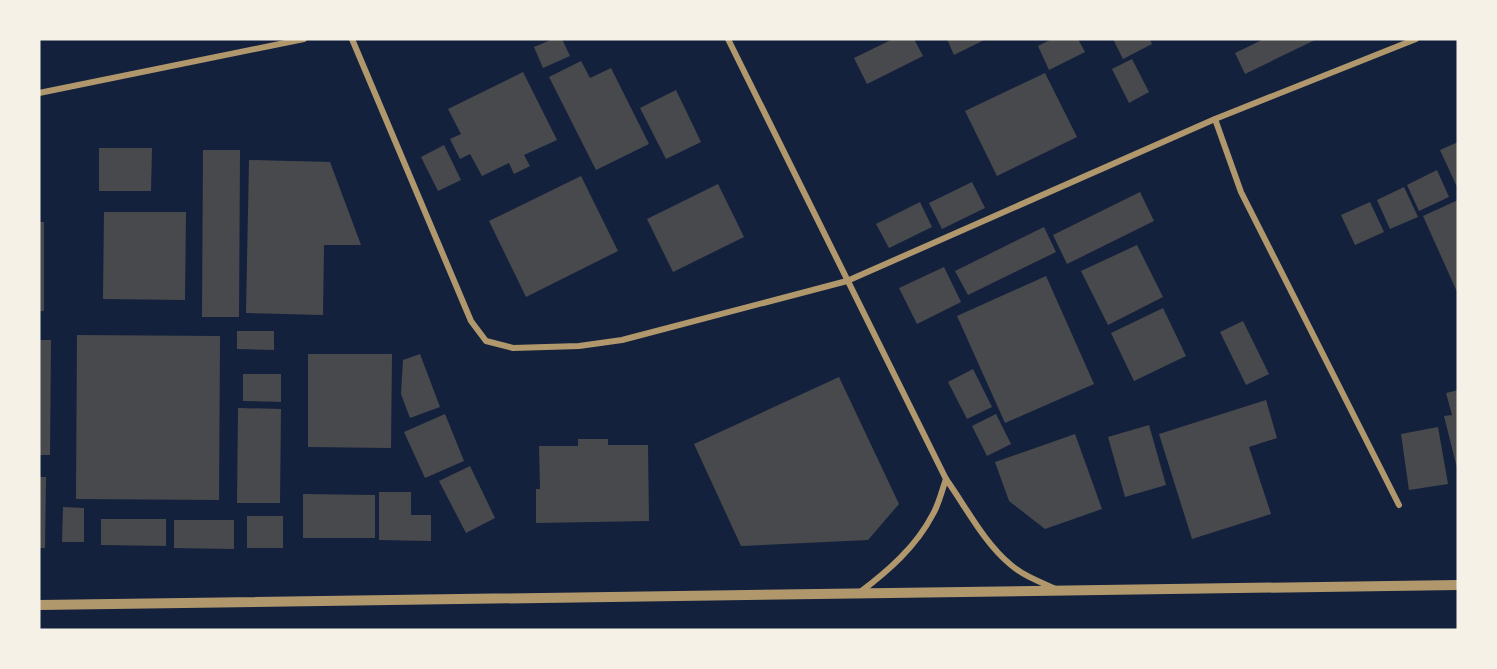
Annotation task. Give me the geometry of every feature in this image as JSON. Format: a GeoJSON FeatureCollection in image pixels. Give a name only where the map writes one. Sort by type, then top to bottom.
{"type":"FeatureCollection","features":[{"type":"Feature","properties":{"kind":"street"},"geometry":{"type":"LineString","coordinates":[[39,93],[304,39]]}},
{"type":"Feature","properties":{"kind":"street"},"geometry":{"type":"LineString","coordinates":[[352,39],[471,321],[486,340],[513,348],[579,346],[622,340],[847,281],[1215,119],[1416,39]]}},
{"type":"Feature","properties":{"kind":"street"},"geometry":{"type":"LineString","coordinates":[[728,39],[946,479],[990,543],[1010,564],[1027,576],[1059,590]]}},
{"type":"Feature","properties":{"kind":"street"},"geometry":{"type":"LineString","coordinates":[[1215,119],[1241,192],[1399,505]]}},
{"type":"Feature","properties":{"kind":"street"},"geometry":{"type":"LineString","coordinates":[[858,594],[887,572],[913,545],[934,514],[946,479]]}},
{"type":"Feature","properties":{"kind":"street"},"geometry":{"type":"LineString","coordinates":[[39,605],[1458,585]]}},
{"type":"Feature","properties":{"kind":"building"},"geometry":{"type":"Polygon","coordinates":[[[553,39],[562,39],[570,56],[543,68],[534,47],[553,39]]]}},
{"type":"Feature","properties":{"kind":"building"},"geometry":{"type":"Polygon","coordinates":[[[893,39],[914,39],[923,56],[867,84],[854,58],[893,39]]]}},
{"type":"Feature","properties":{"kind":"building"},"geometry":{"type":"Polygon","coordinates":[[[947,39],[986,39],[954,55],[947,39]]]}},
{"type":"Feature","properties":{"kind":"building"},"geometry":{"type":"Polygon","coordinates":[[[1052,39],[1078,39],[1085,52],[1049,70],[1038,46],[1052,39]]]}},
{"type":"Feature","properties":{"kind":"building"},"geometry":{"type":"Polygon","coordinates":[[[1113,39],[1150,39],[1152,44],[1123,59],[1113,39]]]}},
{"type":"Feature","properties":{"kind":"building"},"geometry":{"type":"Polygon","coordinates":[[[1264,39],[1317,39],[1245,74],[1235,53],[1264,39]]]}},
{"type":"Feature","properties":{"kind":"building"},"geometry":{"type":"Polygon","coordinates":[[[1132,59],[1149,92],[1129,103],[1112,69],[1132,59]]]}},
{"type":"Feature","properties":{"kind":"building"},"geometry":{"type":"Polygon","coordinates":[[[581,61],[590,78],[611,68],[649,144],[596,170],[549,77],[581,61]]]}},
{"type":"Feature","properties":{"kind":"building"},"geometry":{"type":"Polygon","coordinates":[[[523,72],[557,140],[524,155],[530,166],[514,174],[509,163],[482,176],[470,154],[460,159],[450,139],[461,134],[448,109],[523,72]]]}},
{"type":"Feature","properties":{"kind":"building"},"geometry":{"type":"Polygon","coordinates":[[[1045,73],[1077,137],[997,176],[965,111],[1045,73]]]}},
{"type":"Feature","properties":{"kind":"building"},"geometry":{"type":"Polygon","coordinates":[[[676,90],[701,142],[666,159],[640,108],[676,90]]]}},
{"type":"Feature","properties":{"kind":"building"},"geometry":{"type":"Polygon","coordinates":[[[1458,142],[1458,189],[1440,150],[1458,142]]]}},
{"type":"Feature","properties":{"kind":"building"},"geometry":{"type":"Polygon","coordinates":[[[444,145],[461,180],[438,191],[421,157],[444,145]]]}},
{"type":"Feature","properties":{"kind":"building"},"geometry":{"type":"Polygon","coordinates":[[[99,148],[152,148],[151,191],[99,191],[99,148]]]}},
{"type":"Feature","properties":{"kind":"building"},"geometry":{"type":"Polygon","coordinates":[[[203,150],[240,150],[239,317],[202,317],[203,150]]]}},
{"type":"Feature","properties":{"kind":"building"},"geometry":{"type":"Polygon","coordinates":[[[249,160],[330,162],[361,245],[324,245],[323,315],[246,313],[249,160]]]}},
{"type":"Feature","properties":{"kind":"building"},"geometry":{"type":"Polygon","coordinates":[[[1437,170],[1449,197],[1419,211],[1407,185],[1437,170]]]}},
{"type":"Feature","properties":{"kind":"building"},"geometry":{"type":"Polygon","coordinates":[[[581,176],[618,251],[526,297],[489,221],[581,176]]]}},
{"type":"Feature","properties":{"kind":"building"},"geometry":{"type":"Polygon","coordinates":[[[972,182],[985,208],[942,229],[929,203],[972,182]]]}},
{"type":"Feature","properties":{"kind":"building"},"geometry":{"type":"Polygon","coordinates":[[[718,184],[744,237],[673,272],[647,219],[718,184]]]}},
{"type":"Feature","properties":{"kind":"building"},"geometry":{"type":"Polygon","coordinates":[[[1404,187],[1418,217],[1390,229],[1377,200],[1404,187]]]}},
{"type":"Feature","properties":{"kind":"building"},"geometry":{"type":"Polygon","coordinates":[[[1140,192],[1154,221],[1067,264],[1053,235],[1140,192]]]}},
{"type":"Feature","properties":{"kind":"building"},"geometry":{"type":"Polygon","coordinates":[[[1458,200],[1458,294],[1423,216],[1458,200]]]}},
{"type":"Feature","properties":{"kind":"building"},"geometry":{"type":"Polygon","coordinates":[[[920,202],[932,227],[889,248],[876,224],[920,202]]]}},
{"type":"Feature","properties":{"kind":"building"},"geometry":{"type":"Polygon","coordinates":[[[1370,202],[1384,232],[1355,245],[1341,215],[1370,202]]]}},
{"type":"Feature","properties":{"kind":"building"},"geometry":{"type":"Polygon","coordinates":[[[104,212],[186,212],[185,300],[103,299],[104,212]]]}},
{"type":"Feature","properties":{"kind":"building"},"geometry":{"type":"Polygon","coordinates":[[[39,222],[44,222],[44,311],[39,311],[39,222]]]}},
{"type":"Feature","properties":{"kind":"building"},"geometry":{"type":"Polygon","coordinates":[[[1044,227],[1056,252],[968,295],[955,271],[1044,227]]]}},
{"type":"Feature","properties":{"kind":"building"},"geometry":{"type":"Polygon","coordinates":[[[1137,245],[1163,297],[1108,325],[1081,271],[1137,245]]]}},
{"type":"Feature","properties":{"kind":"building"},"geometry":{"type":"Polygon","coordinates":[[[944,267],[961,302],[917,324],[899,288],[944,267]]]}},
{"type":"Feature","properties":{"kind":"building"},"geometry":{"type":"Polygon","coordinates":[[[1046,276],[1094,384],[1005,423],[957,316],[1046,276]]]}},
{"type":"Feature","properties":{"kind":"building"},"geometry":{"type":"Polygon","coordinates":[[[1163,308],[1186,356],[1134,381],[1111,333],[1163,308]]]}},
{"type":"Feature","properties":{"kind":"building"},"geometry":{"type":"Polygon","coordinates":[[[1243,321],[1269,374],[1246,385],[1220,332],[1243,321]]]}},
{"type":"Feature","properties":{"kind":"building"},"geometry":{"type":"Polygon","coordinates":[[[237,331],[274,331],[274,350],[237,349],[237,331]]]}},
{"type":"Feature","properties":{"kind":"building"},"geometry":{"type":"Polygon","coordinates":[[[77,335],[220,336],[219,500],[76,499],[77,335]]]}},
{"type":"Feature","properties":{"kind":"building"},"geometry":{"type":"Polygon","coordinates":[[[39,340],[51,340],[50,455],[39,455],[39,340]]]}},
{"type":"Feature","properties":{"kind":"building"},"geometry":{"type":"Polygon","coordinates":[[[308,354],[392,354],[391,448],[308,447],[308,354]]]}},
{"type":"Feature","properties":{"kind":"building"},"geometry":{"type":"Polygon","coordinates":[[[420,354],[440,407],[410,418],[401,394],[403,360],[420,354]]]}},
{"type":"Feature","properties":{"kind":"building"},"geometry":{"type":"Polygon","coordinates":[[[973,369],[992,407],[967,419],[948,382],[973,369]]]}},
{"type":"Feature","properties":{"kind":"building"},"geometry":{"type":"Polygon","coordinates":[[[243,374],[281,374],[281,402],[243,401],[243,374]]]}},
{"type":"Feature","properties":{"kind":"building"},"geometry":{"type":"Polygon","coordinates":[[[839,377],[899,504],[868,540],[741,546],[694,444],[839,377]]]}},
{"type":"Feature","properties":{"kind":"building"},"geometry":{"type":"Polygon","coordinates":[[[1458,390],[1457,468],[1444,416],[1452,415],[1446,393],[1458,390]]]}},
{"type":"Feature","properties":{"kind":"building"},"geometry":{"type":"Polygon","coordinates":[[[1266,400],[1277,438],[1249,447],[1271,514],[1192,539],[1159,434],[1266,400]]]}},
{"type":"Feature","properties":{"kind":"building"},"geometry":{"type":"Polygon","coordinates":[[[238,408],[281,409],[280,503],[237,503],[238,408]]]}},
{"type":"Feature","properties":{"kind":"building"},"geometry":{"type":"Polygon","coordinates":[[[445,414],[464,461],[425,478],[404,432],[445,414]]]}},
{"type":"Feature","properties":{"kind":"building"},"geometry":{"type":"Polygon","coordinates":[[[996,414],[1011,444],[987,456],[972,426],[996,414]]]}},
{"type":"Feature","properties":{"kind":"building"},"geometry":{"type":"Polygon","coordinates":[[[1149,425],[1166,485],[1125,497],[1108,437],[1149,425]]]}},
{"type":"Feature","properties":{"kind":"building"},"geometry":{"type":"Polygon","coordinates":[[[1438,427],[1448,484],[1409,490],[1401,434],[1438,427]]]}},
{"type":"Feature","properties":{"kind":"building"},"geometry":{"type":"Polygon","coordinates":[[[1075,434],[1102,509],[1045,529],[1009,501],[995,462],[1075,434]]]}},
{"type":"Feature","properties":{"kind":"building"},"geometry":{"type":"Polygon","coordinates":[[[578,439],[608,439],[608,445],[648,445],[649,521],[536,523],[536,489],[540,489],[539,446],[578,446],[578,439]]]}},
{"type":"Feature","properties":{"kind":"building"},"geometry":{"type":"Polygon","coordinates":[[[470,466],[495,518],[466,533],[439,481],[470,466]]]}},
{"type":"Feature","properties":{"kind":"building"},"geometry":{"type":"Polygon","coordinates":[[[39,477],[46,477],[45,548],[39,548],[39,477]]]}},
{"type":"Feature","properties":{"kind":"building"},"geometry":{"type":"Polygon","coordinates":[[[379,492],[411,492],[411,515],[431,515],[431,541],[379,540],[379,492]]]}},
{"type":"Feature","properties":{"kind":"building"},"geometry":{"type":"Polygon","coordinates":[[[303,494],[375,495],[375,538],[303,538],[303,494]]]}},
{"type":"Feature","properties":{"kind":"building"},"geometry":{"type":"Polygon","coordinates":[[[63,507],[84,508],[84,542],[62,542],[63,507]]]}},
{"type":"Feature","properties":{"kind":"building"},"geometry":{"type":"Polygon","coordinates":[[[247,516],[283,516],[283,548],[247,548],[247,516]]]}},
{"type":"Feature","properties":{"kind":"building"},"geometry":{"type":"Polygon","coordinates":[[[101,519],[166,519],[166,546],[101,545],[101,519]]]}},
{"type":"Feature","properties":{"kind":"building"},"geometry":{"type":"Polygon","coordinates":[[[174,520],[234,520],[234,549],[174,548],[174,520]]]}}]}
